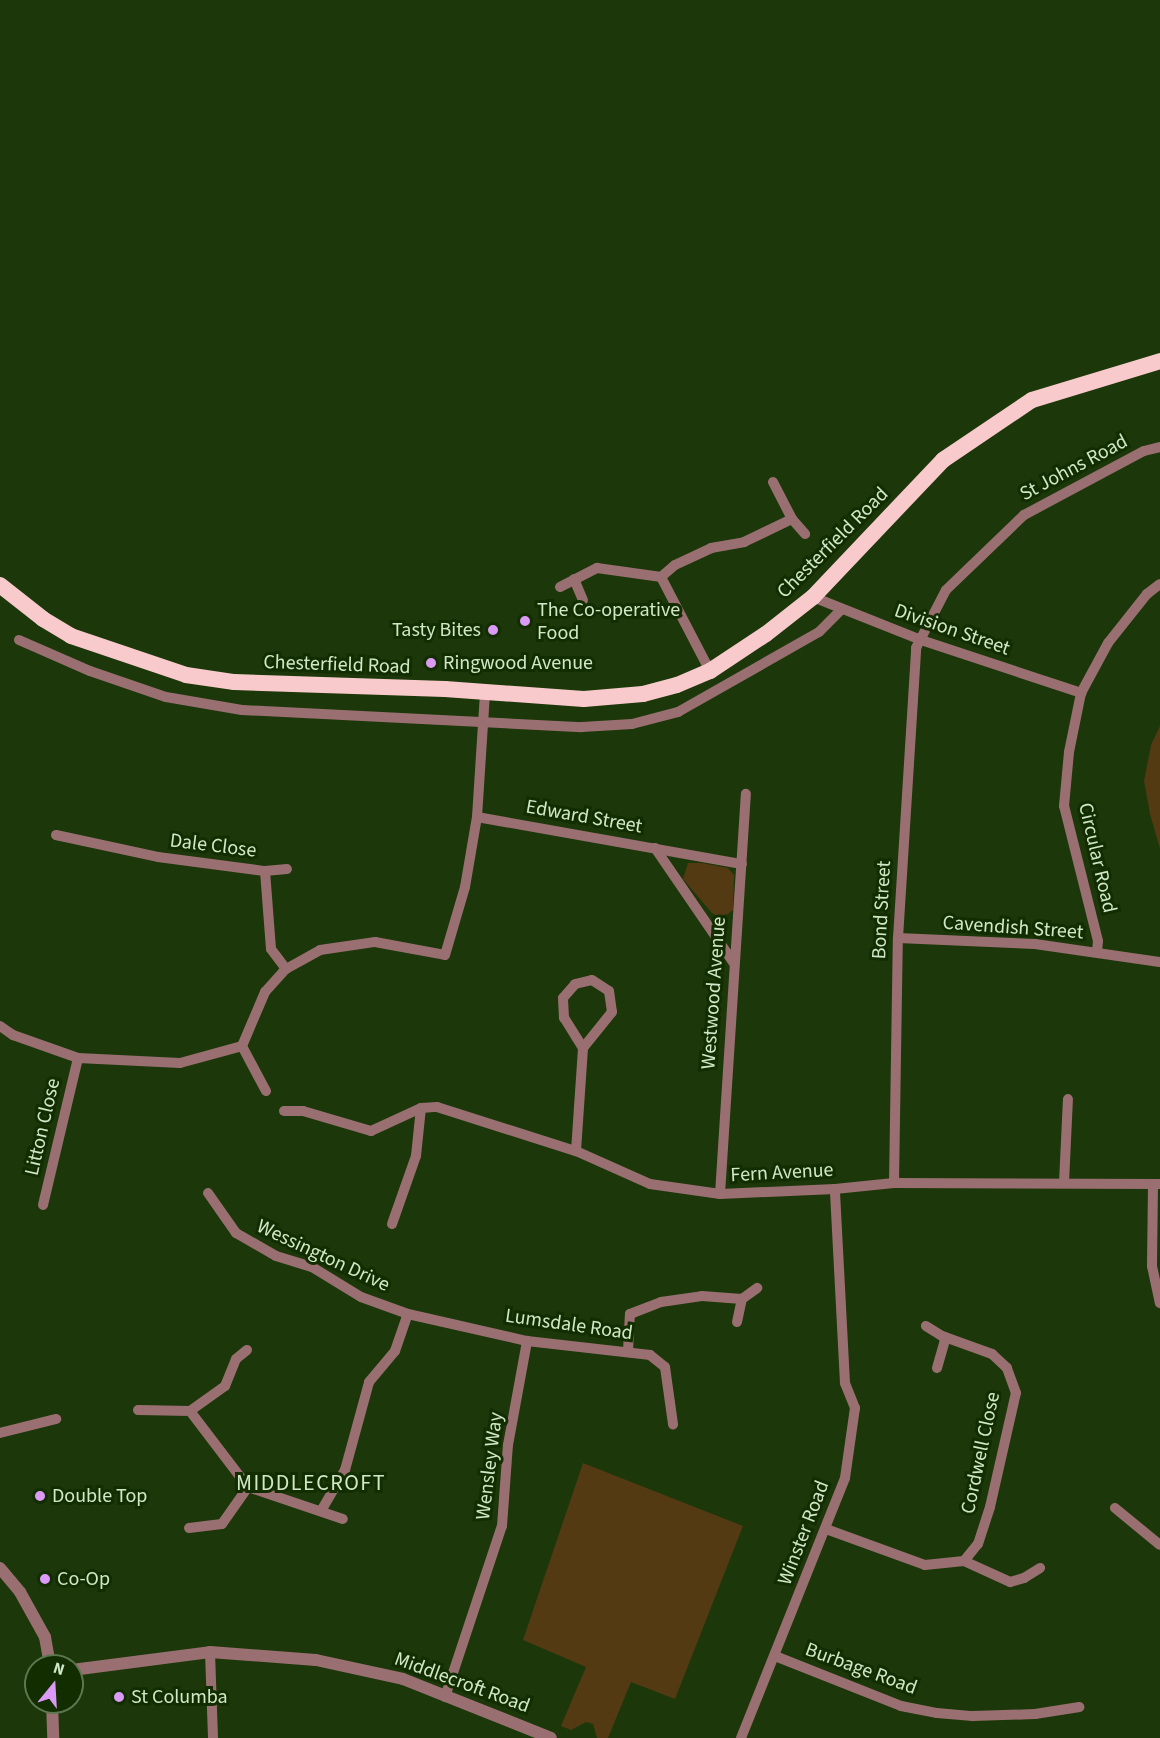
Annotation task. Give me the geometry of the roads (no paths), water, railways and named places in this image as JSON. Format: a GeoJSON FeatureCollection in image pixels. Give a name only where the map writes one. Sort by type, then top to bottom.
{"type":"FeatureCollection","features":[{"type":"Feature","properties":{"kind":"highway","name":"Chesterfield Road"},"geometry":{"type":"LineString","coordinates":[[0,585],[43,619],[71,636],[186,675],[234,682],[485,692],[584,699],[643,694],[677,685],[710,671],[766,634],[813,597],[943,460],[1032,400],[1160,361]]}},
{"type":"Feature","properties":{"kind":"street","name":"St Johns Road"},"geometry":{"type":"LineString","coordinates":[[921,640],[946,590],[1024,515],[1144,451],[1160,447]]}},
{"type":"Feature","properties":{"kind":"street"},"geometry":{"type":"LineString","coordinates":[[773,482],[792,519],[805,534]]}},
{"type":"Feature","properties":{"kind":"street"},"geometry":{"type":"LineString","coordinates":[[560,587],[597,568],[661,577],[675,565],[711,548],[744,542],[792,519]]}},
{"type":"Feature","properties":{"kind":"street"},"geometry":{"type":"LineString","coordinates":[[661,577],[710,671]]}},
{"type":"Feature","properties":{"kind":"street"},"geometry":{"type":"LineString","coordinates":[[574,579],[583,600]]}},
{"type":"Feature","properties":{"kind":"street","name":"Circular Road"},"geometry":{"type":"LineString","coordinates":[[1097,952],[1098,941],[1064,806],[1069,752],[1081,693],[1108,643],[1147,594],[1160,584]]}},
{"type":"Feature","properties":{"kind":"street","name":"Division Street"},"geometry":{"type":"LineString","coordinates":[[813,597],[921,640],[1081,693]]}},
{"type":"Feature","properties":{"kind":"street"},"geometry":{"type":"LineString","coordinates":[[19,640],[90,671],[166,697],[242,710],[396,716],[485,724],[582,727],[633,724],[678,712],[819,632],[841,610]]}},
{"type":"Feature","properties":{"kind":"street","name":"Bond Street"},"geometry":{"type":"LineString","coordinates":[[894,1183],[898,938],[916,648],[921,640]]}},
{"type":"Feature","properties":{"kind":"street"},"geometry":{"type":"LineString","coordinates":[[242,1046],[265,992],[286,969],[320,950],[375,942],[445,955],[465,887],[477,817],[485,724],[485,692]]}},
{"type":"Feature","properties":{"kind":"street","name":"Westwood Avenue"},"geometry":{"type":"LineString","coordinates":[[720,1194],[733,962],[746,794]]}},
{"type":"Feature","properties":{"kind":"street","name":"Edward Street"},"geometry":{"type":"LineString","coordinates":[[477,817],[655,848],[733,962]]}},
{"type":"Feature","properties":{"kind":"street","name":"Dale Close"},"geometry":{"type":"LineString","coordinates":[[56,835],[158,857],[265,871],[271,949],[286,969]]}},
{"type":"Feature","properties":{"kind":"street"},"geometry":{"type":"LineString","coordinates":[[655,848],[742,864]]}},
{"type":"Feature","properties":{"kind":"street"},"geometry":{"type":"LineString","coordinates":[[265,871],[287,869]]}},
{"type":"Feature","properties":{"kind":"street","name":"Cavendish Street"},"geometry":{"type":"LineString","coordinates":[[898,938],[1035,944],[1160,962]]}},
{"type":"Feature","properties":{"kind":"street"},"geometry":{"type":"LineString","coordinates":[[576,1151],[583,1048],[612,1012],[609,991],[592,981],[575,984],[563,998],[564,1018],[583,1048]]}},
{"type":"Feature","properties":{"kind":"street"},"geometry":{"type":"LineString","coordinates":[[0,1026],[13,1035],[78,1058],[180,1064],[242,1046]]}},
{"type":"Feature","properties":{"kind":"street"},"geometry":{"type":"LineString","coordinates":[[242,1046],[266,1091]]}},
{"type":"Feature","properties":{"kind":"street","name":"Litton Close"},"geometry":{"type":"LineString","coordinates":[[43,1204],[78,1058]]}},
{"type":"Feature","properties":{"kind":"street"},"geometry":{"type":"LineString","coordinates":[[1064,1183],[1068,1099]]}},
{"type":"Feature","properties":{"kind":"street","name":"Fern Avenue"},"geometry":{"type":"LineString","coordinates":[[421,1108],[437,1107],[576,1151],[650,1184],[720,1194],[835,1189],[894,1183],[1156,1184]]}},
{"type":"Feature","properties":{"kind":"street"},"geometry":{"type":"LineString","coordinates":[[284,1111],[303,1112],[371,1131],[421,1108]]}},
{"type":"Feature","properties":{"kind":"street"},"geometry":{"type":"LineString","coordinates":[[392,1224],[416,1156],[421,1108]]}},
{"type":"Feature","properties":{"kind":"street"},"geometry":{"type":"LineString","coordinates":[[1156,1184],[1152,1266],[1160,1303]]}},
{"type":"Feature","properties":{"kind":"street","name":"Winster Road"},"geometry":{"type":"LineString","coordinates":[[741,1738],[845,1478],[855,1408],[845,1383],[835,1189]]}},
{"type":"Feature","properties":{"kind":"street","name":"Wessington Drive"},"geometry":{"type":"LineString","coordinates":[[208,1193],[236,1233],[276,1256],[312,1267],[361,1297],[408,1314]]}},
{"type":"Feature","properties":{"kind":"street"},"geometry":{"type":"LineString","coordinates":[[628,1351],[630,1314],[661,1302],[702,1296],[742,1299],[757,1288]]}},
{"type":"Feature","properties":{"kind":"street"},"geometry":{"type":"LineString","coordinates":[[737,1322],[742,1299]]}},
{"type":"Feature","properties":{"kind":"street"},"geometry":{"type":"LineString","coordinates":[[321,1511],[345,1470],[369,1382],[395,1351],[408,1314]]}},
{"type":"Feature","properties":{"kind":"street","name":"Lumsdale Road"},"geometry":{"type":"LineString","coordinates":[[408,1314],[527,1341],[650,1355],[665,1367],[673,1424]]}},
{"type":"Feature","properties":{"kind":"street","name":"Cordwell Close"},"geometry":{"type":"LineString","coordinates":[[926,1326],[945,1337],[992,1354],[1007,1368],[1016,1393],[990,1507],[978,1544],[964,1562]]}},
{"type":"Feature","properties":{"kind":"street"},"geometry":{"type":"LineString","coordinates":[[937,1368],[945,1337]]}},
{"type":"Feature","properties":{"kind":"street","name":"Wensley Way"},"geometry":{"type":"LineString","coordinates":[[445,1696],[502,1526],[508,1445],[527,1341]]}},
{"type":"Feature","properties":{"kind":"street"},"geometry":{"type":"LineString","coordinates":[[138,1410],[190,1411],[225,1386],[236,1359],[247,1350]]}},
{"type":"Feature","properties":{"kind":"street"},"geometry":{"type":"LineString","coordinates":[[190,1411],[248,1487],[343,1519]]}},
{"type":"Feature","properties":{"kind":"street"},"geometry":{"type":"LineString","coordinates":[[0,1433],[56,1419]]}},
{"type":"Feature","properties":{"kind":"street"},"geometry":{"type":"LineString","coordinates":[[189,1528],[222,1524],[248,1487]]}},
{"type":"Feature","properties":{"kind":"street"},"geometry":{"type":"LineString","coordinates":[[1115,1508],[1160,1545]]}},
{"type":"Feature","properties":{"kind":"street"},"geometry":{"type":"LineString","coordinates":[[826,1529],[925,1565],[964,1562],[1010,1582],[1024,1578],[1040,1568]]}},
{"type":"Feature","properties":{"kind":"street"},"geometry":{"type":"LineString","coordinates":[[0,1568],[20,1592],[45,1637],[48,1654]]}},
{"type":"Feature","properties":{"kind":"street"},"geometry":{"type":"LineString","coordinates":[[210,1652],[213,1738]]}},
{"type":"Feature","properties":{"kind":"street","name":"Middlecroft Road"},"geometry":{"type":"LineString","coordinates":[[84,1668],[210,1652],[316,1660],[403,1678],[551,1738]]}},
{"type":"Feature","properties":{"kind":"street","name":"Burbage Road"},"geometry":{"type":"LineString","coordinates":[[775,1656],[901,1706],[937,1713],[973,1716],[1035,1714],[1079,1707]]}},
{"type":"Feature","properties":{"kind":"street"},"geometry":{"type":"LineString","coordinates":[[52,1714],[53,1738]]}},
{"type":"Feature","properties":{"kind":"place","name":"The Co-operative Food"},"geometry":{"type":"Point","coordinates":[525,621]}},
{"type":"Feature","properties":{"kind":"place","name":"Tasty Bites"},"geometry":{"type":"Point","coordinates":[493,630]}},
{"type":"Feature","properties":{"kind":"place","name":"Ringwood Avenue"},"geometry":{"type":"Point","coordinates":[431,663]}},
{"type":"Feature","properties":{"kind":"place","name":"Double Top"},"geometry":{"type":"Point","coordinates":[40,1496]}},
{"type":"Feature","properties":{"kind":"place","name":"Co-Op"},"geometry":{"type":"Point","coordinates":[45,1579]}},
{"type":"Feature","properties":{"kind":"place","name":"St Columba"},"geometry":{"type":"Point","coordinates":[119,1697]}},
{"type":"Feature","properties":{"kind":"district","name":"MIDDLECROFT"},"geometry":{"type":"Point","coordinates":[311,1484]}}]}
